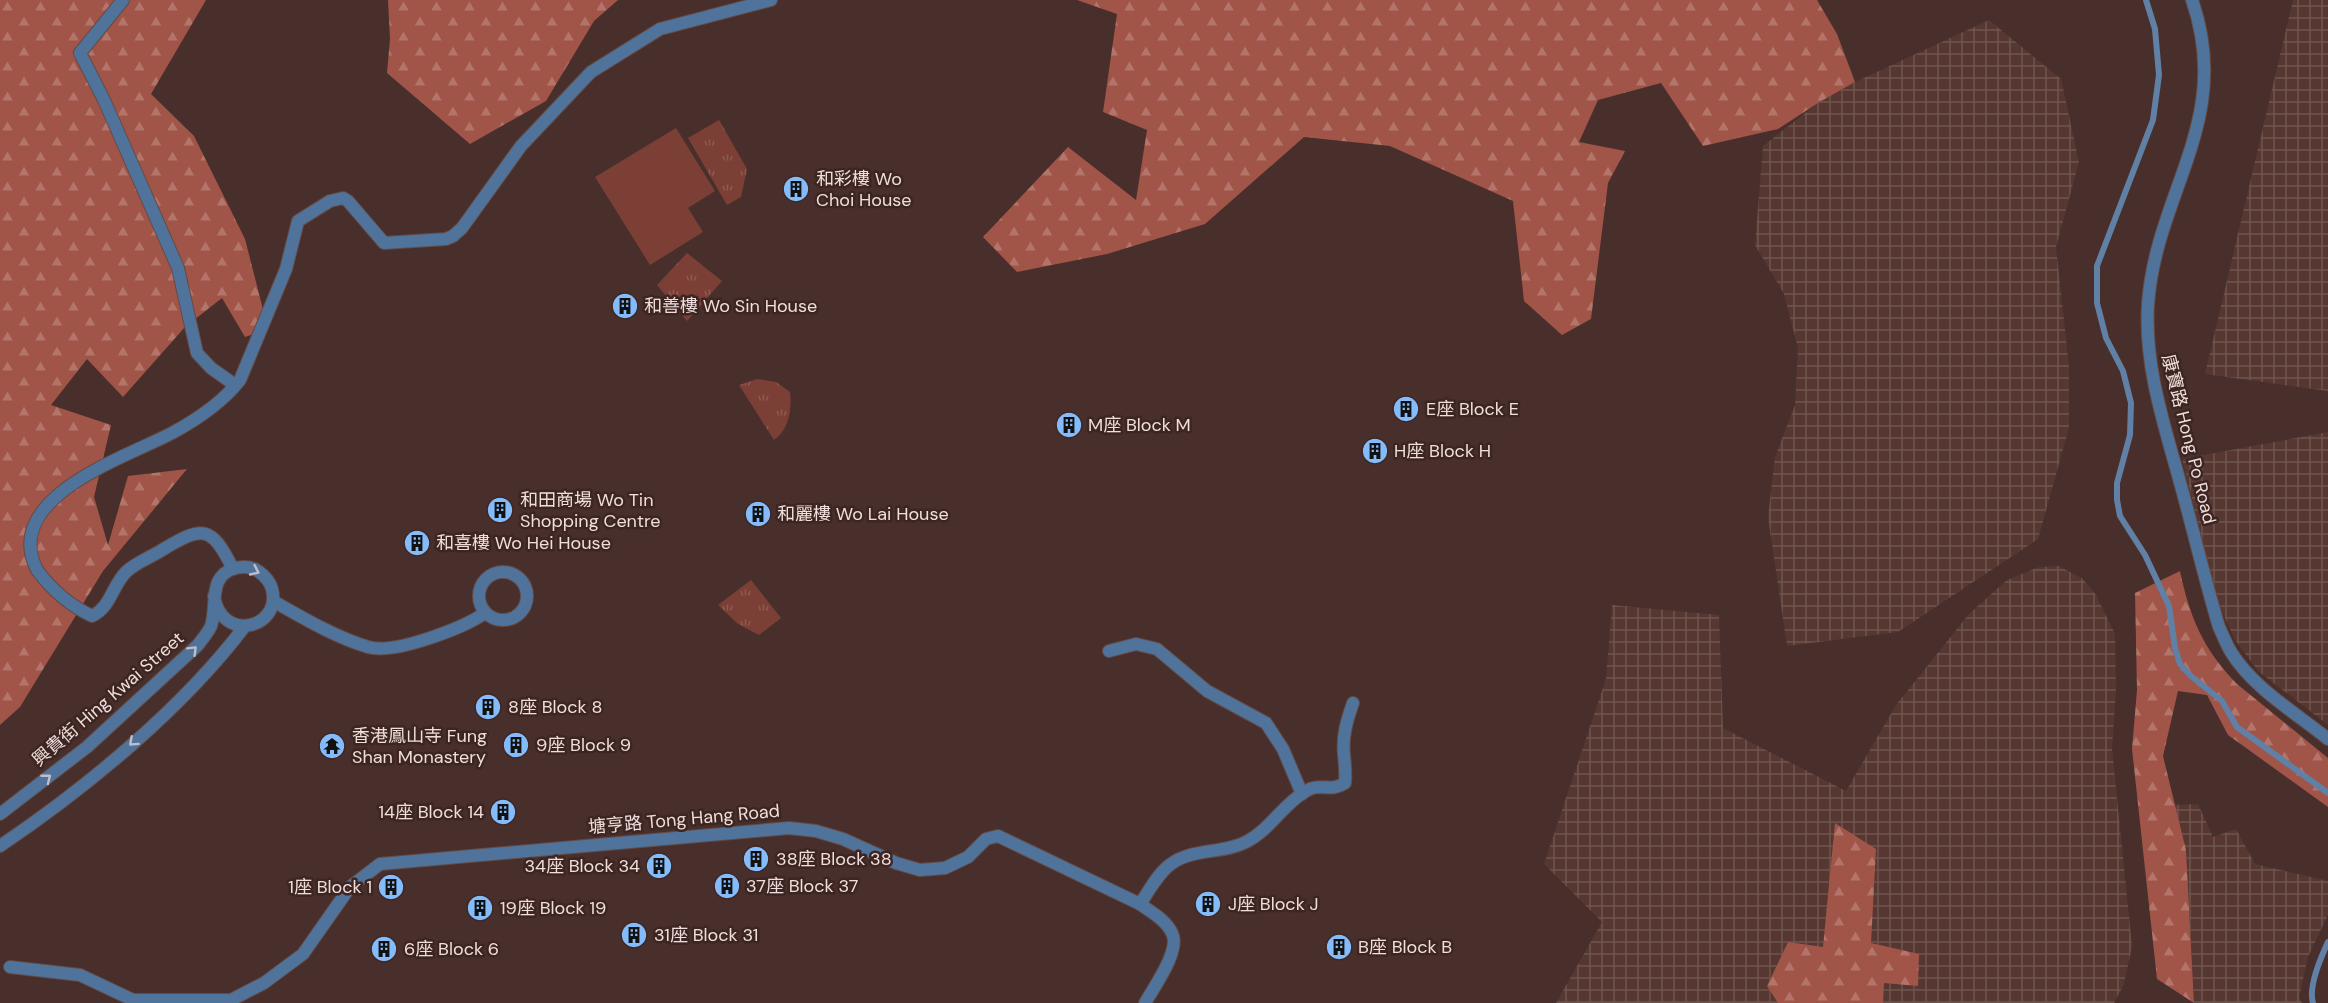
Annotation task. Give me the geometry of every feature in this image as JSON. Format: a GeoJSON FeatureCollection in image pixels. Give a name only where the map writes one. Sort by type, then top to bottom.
{"type":"FeatureCollection","features":[{"type":"Feature","properties":{"kind":"street"},"geometry":{"type":"LineString","coordinates":[[123,0],[80,53],[104,100],[178,268],[197,353],[210,368],[235,385]]}},
{"type":"Feature","properties":{"kind":"street"},"geometry":{"type":"LineString","coordinates":[[214,596],[215,606],[226,621],[245,626],[263,619],[270,611],[273,601],[269,582],[263,574],[244,567],[233,569],[221,546],[209,535],[195,532],[127,571],[100,612],[92,616],[77,609],[45,580],[28,557],[24,534],[33,515],[50,496],[71,479],[172,433],[228,395],[235,385],[286,269],[298,221],[330,201],[343,198],[384,243],[446,239],[462,228],[521,146],[591,72],[660,29],[771,0]]}},
{"type":"Feature","properties":{"kind":"street","name":"康寶路 Hong Po Road"},"geometry":{"type":"LineString","coordinates":[[2192,0],[2205,59],[2203,103],[2193,145],[2154,261],[2148,304],[2151,371],[2218,627],[2231,652],[2245,670],[2264,689],[2328,739]]}},
{"type":"Feature","properties":{"kind":"street","name":"興貴街 Hing Kwai Street"},"geometry":{"type":"LineString","coordinates":[[0,813],[87,747],[198,645],[210,628],[214,615],[214,596],[220,579],[233,569]]}},
{"type":"Feature","properties":{"kind":"street"},"geometry":{"type":"LineString","coordinates":[[505,572],[520,579],[525,585],[527,601],[520,614],[514,618],[499,620],[485,613],[479,598],[484,582],[497,573],[505,572]]}},
{"type":"Feature","properties":{"kind":"street"},"geometry":{"type":"LineString","coordinates":[[273,601],[331,632],[370,648],[395,647],[414,643],[475,620],[485,613]]}},
{"type":"Feature","properties":{"kind":"street"},"geometry":{"type":"LineString","coordinates":[[0,846],[88,780],[134,741],[208,671],[245,626]]}},
{"type":"Feature","properties":{"kind":"street"},"geometry":{"type":"LineString","coordinates":[[1109,651],[1136,644],[1157,649],[1207,691],[1266,723],[1283,749],[1302,794]]}},
{"type":"Feature","properties":{"kind":"street"},"geometry":{"type":"LineString","coordinates":[[1140,904],[1160,875],[1171,864],[1186,857],[1232,848],[1247,842],[1313,787],[1337,788],[1345,783],[1347,771],[1344,737],[1346,722],[1353,703]]}},
{"type":"Feature","properties":{"kind":"street","name":"塘亨路 Tong Hang Road"},"geometry":{"type":"LineString","coordinates":[[10,967],[80,975],[133,1001],[232,1001],[264,983],[303,954],[350,887],[380,864],[789,828],[816,831],[843,839],[896,863],[920,870],[945,868],[968,857],[986,839],[998,836],[1140,904],[1159,918],[1173,933],[1174,943],[1170,958],[1145,1003]]}},
{"type":"Feature","properties":{"kind":"shaded area"},"geometry":{"type":"Polygon","coordinates":[[[2293,0],[2328,0],[2328,391],[2205,374],[2293,0]]]}},
{"type":"Feature","properties":{"kind":"shaded area"},"geometry":{"type":"Polygon","coordinates":[[[1989,20],[2061,79],[2079,162],[2056,247],[2069,367],[2069,428],[2038,539],[1898,632],[1787,646],[1768,517],[1775,457],[1795,405],[1798,348],[1784,294],[1755,245],[1763,146],[1818,103],[1855,82],[1989,20]]]}},
{"type":"Feature","properties":{"kind":"shaded area"},"geometry":{"type":"Polygon","coordinates":[[[2328,432],[2328,725],[2258,671],[2235,640],[2219,605],[2182,459],[2328,432]]]}},
{"type":"Feature","properties":{"kind":"shaded area"},"geometry":{"type":"Polygon","coordinates":[[[2059,566],[2083,579],[2096,595],[2115,634],[2116,689],[2112,749],[2132,946],[2124,984],[2114,1003],[1556,1003],[1602,922],[1544,864],[1606,679],[1612,605],[1719,615],[1723,728],[1846,791],[1896,705],[1969,614],[2007,580],[2039,567],[2059,566]]]}},
{"type":"Feature","properties":{"kind":"shaded area"},"geometry":{"type":"Polygon","coordinates":[[[2198,804],[2213,837],[2236,829],[2255,864],[2328,881],[2328,915],[2308,957],[2299,997],[2302,1003],[2194,1003],[2186,850],[2174,805],[2198,804]]]}},
{"type":"Feature","properties":{"kind":"green space"},"geometry":{"type":"Polygon","coordinates":[[[0,0],[206,0],[151,94],[194,136],[245,239],[268,329],[245,337],[222,298],[185,327],[123,397],[87,359],[51,405],[111,425],[94,497],[108,545],[128,476],[187,469],[103,571],[20,707],[0,725],[0,0]]]}},
{"type":"Feature","properties":{"kind":"green space"},"geometry":{"type":"Polygon","coordinates":[[[388,0],[618,0],[594,21],[546,101],[470,144],[387,73],[390,39],[388,0]]]}},
{"type":"Feature","properties":{"kind":"green space"},"geometry":{"type":"Polygon","coordinates":[[[1077,0],[1817,0],[1837,34],[1855,82],[1778,129],[1703,146],[1661,83],[1598,100],[1579,142],[1625,151],[1608,183],[1591,319],[1562,335],[1524,301],[1513,201],[1390,146],[1304,137],[1205,224],[1107,254],[1017,272],[983,237],[1068,147],[1136,200],[1147,130],[1103,112],[1117,14],[1077,0]]]}},
{"type":"Feature","properties":{"kind":"green space"},"geometry":{"type":"Polygon","coordinates":[[[719,120],[747,169],[741,197],[727,205],[688,138],[719,120]]]}},
{"type":"Feature","properties":{"kind":"green space"},"geometry":{"type":"Polygon","coordinates":[[[676,128],[715,191],[688,208],[703,232],[650,265],[595,177],[676,128]]]}},
{"type":"Feature","properties":{"kind":"green space"},"geometry":{"type":"Polygon","coordinates":[[[687,253],[722,281],[687,321],[657,285],[687,253]]]}},
{"type":"Feature","properties":{"kind":"green space"},"geometry":{"type":"Polygon","coordinates":[[[757,379],[776,382],[790,392],[786,425],[774,440],[739,385],[757,379]]]}},
{"type":"Feature","properties":{"kind":"green space"},"geometry":{"type":"Polygon","coordinates":[[[2180,571],[2193,618],[2207,645],[2225,671],[2237,684],[2328,758],[2328,807],[2228,735],[2207,695],[2178,691],[2163,756],[2186,850],[2194,1003],[2157,979],[2132,749],[2137,690],[2135,593],[2180,571]]]}},
{"type":"Feature","properties":{"kind":"green space"},"geometry":{"type":"Polygon","coordinates":[[[751,580],[781,618],[759,635],[738,624],[718,605],[751,580]]]}},
{"type":"Feature","properties":{"kind":"green space"},"geometry":{"type":"Polygon","coordinates":[[[1835,823],[1876,849],[1871,943],[1919,954],[1918,986],[1884,983],[1883,1003],[1778,1003],[1767,986],[1788,942],[1823,947],[1835,823]]]}},
{"type":"Feature","properties":{"kind":"waterway"},"geometry":{"type":"LineString","coordinates":[[2146,0],[2155,29],[2159,75],[2153,120],[2097,266],[2097,303],[2106,338],[2123,371],[2131,403],[2130,435],[2117,483],[2120,516],[2145,555],[2169,606],[2175,648],[2180,664],[2222,701],[2237,727],[2328,793]]}},
{"type":"Feature","properties":{"kind":"waterway"},"geometry":{"type":"LineString","coordinates":[[2313,1003],[2312,989],[2328,942]]}},
{"type":"Feature","properties":{"kind":"place","name":"和彩樓 Wo Choi House"},"geometry":{"type":"Point","coordinates":[796,189]}},
{"type":"Feature","properties":{"kind":"place","name":"和善樓 Wo Sin House"},"geometry":{"type":"Point","coordinates":[625,306]}},
{"type":"Feature","properties":{"kind":"place","name":"E座 Block E"},"geometry":{"type":"Point","coordinates":[1406,409]}},
{"type":"Feature","properties":{"kind":"place","name":"M座 Block M"},"geometry":{"type":"Point","coordinates":[1069,425]}},
{"type":"Feature","properties":{"kind":"place","name":"H座 Block H"},"geometry":{"type":"Point","coordinates":[1375,451]}},
{"type":"Feature","properties":{"kind":"place","name":"和田商場 Wo Tin Shopping Centre"},"geometry":{"type":"Point","coordinates":[500,510]}},
{"type":"Feature","properties":{"kind":"place","name":"和麗樓 Wo Lai House"},"geometry":{"type":"Point","coordinates":[758,514]}},
{"type":"Feature","properties":{"kind":"place","name":"和喜樓 Wo Hei House"},"geometry":{"type":"Point","coordinates":[417,543]}},
{"type":"Feature","properties":{"kind":"place","name":"8座 Block 8"},"geometry":{"type":"Point","coordinates":[488,707]}},
{"type":"Feature","properties":{"kind":"place","name":"9座 Block 9"},"geometry":{"type":"Point","coordinates":[516,745]}},
{"type":"Feature","properties":{"kind":"place","name":"香港鳳山寺 Fung Shan Monastery"},"geometry":{"type":"Point","coordinates":[332,746]}},
{"type":"Feature","properties":{"kind":"place","name":"14座 Block 14"},"geometry":{"type":"Point","coordinates":[503,812]}},
{"type":"Feature","properties":{"kind":"place","name":"38座 Block 38"},"geometry":{"type":"Point","coordinates":[756,859]}},
{"type":"Feature","properties":{"kind":"place","name":"34座 Block 34"},"geometry":{"type":"Point","coordinates":[659,866]}},
{"type":"Feature","properties":{"kind":"place","name":"37座 Block 37"},"geometry":{"type":"Point","coordinates":[727,886]}},
{"type":"Feature","properties":{"kind":"place","name":"1座 Block 1"},"geometry":{"type":"Point","coordinates":[391,887]}},
{"type":"Feature","properties":{"kind":"place","name":"J座 Block J"},"geometry":{"type":"Point","coordinates":[1208,904]}},
{"type":"Feature","properties":{"kind":"place","name":"19座 Block 19"},"geometry":{"type":"Point","coordinates":[480,908]}},
{"type":"Feature","properties":{"kind":"place","name":"31座 Block 31"},"geometry":{"type":"Point","coordinates":[634,935]}},
{"type":"Feature","properties":{"kind":"place","name":"B座 Block B"},"geometry":{"type":"Point","coordinates":[1339,947]}},
{"type":"Feature","properties":{"kind":"place","name":"6座 Block 6"},"geometry":{"type":"Point","coordinates":[384,949]}}]}
